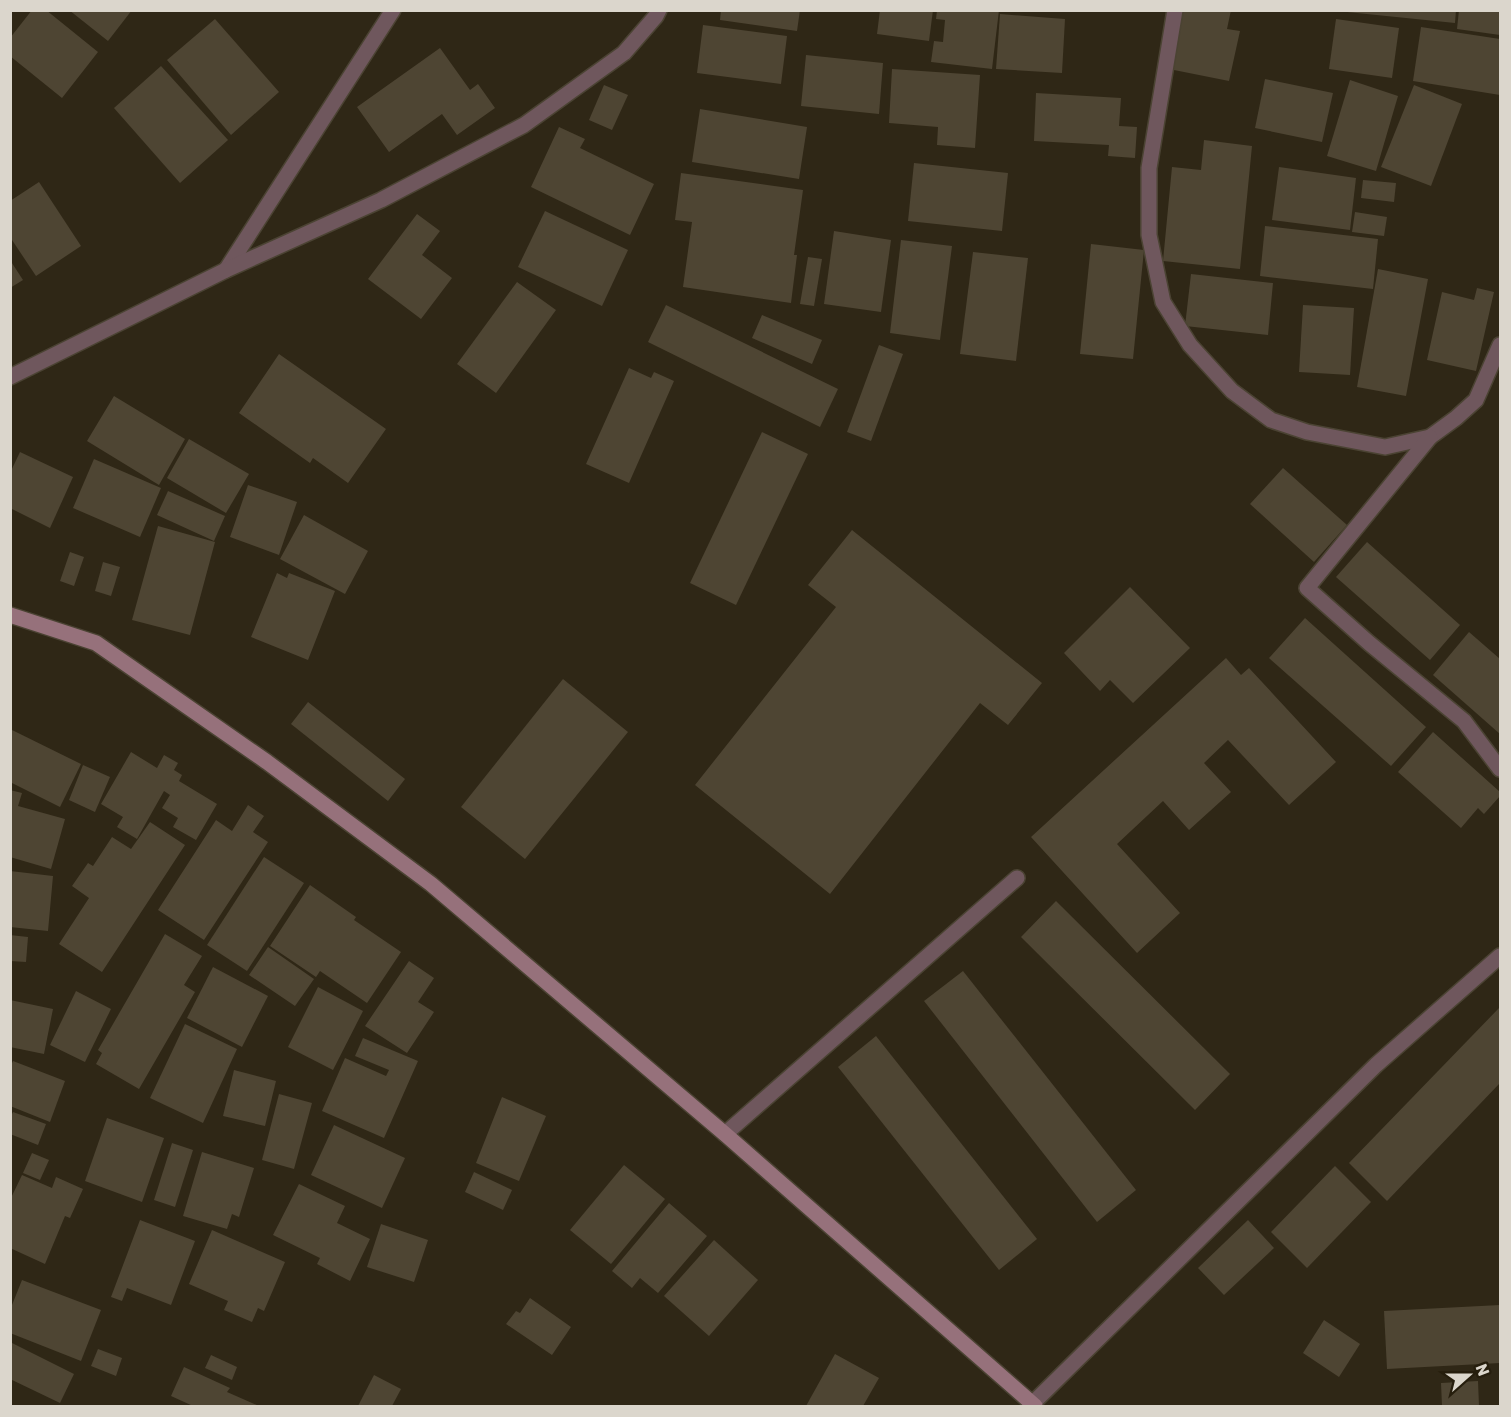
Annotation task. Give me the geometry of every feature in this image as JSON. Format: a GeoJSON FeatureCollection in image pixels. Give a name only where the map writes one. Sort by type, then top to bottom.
{"type":"FeatureCollection","features":[{"type":"Feature","properties":{"kind":"main road"},"geometry":{"type":"LineString","coordinates":[[10,615],[96,643],[267,762],[431,884],[725,1134],[1032,1406]]}},
{"type":"Feature","properties":{"kind":"street"},"geometry":{"type":"LineString","coordinates":[[226,270],[393,10]]}},
{"type":"Feature","properties":{"kind":"street"},"geometry":{"type":"LineString","coordinates":[[10,376],[226,270],[381,200],[524,125],[624,53],[659,10]]}},
{"type":"Feature","properties":{"kind":"street"},"geometry":{"type":"LineString","coordinates":[[1175,10],[1149,168],[1149,236],[1163,302],[1190,345],[1232,392],[1271,420],[1307,432],[1385,447],[1430,437]]}},
{"type":"Feature","properties":{"kind":"street"},"geometry":{"type":"LineString","coordinates":[[1500,345],[1476,400],[1430,437],[1307,588],[1369,643],[1464,721],[1500,769]]}},
{"type":"Feature","properties":{"kind":"street"},"geometry":{"type":"LineString","coordinates":[[725,1134],[1017,878]]}},
{"type":"Feature","properties":{"kind":"street"},"geometry":{"type":"LineString","coordinates":[[1032,1406],[1376,1065],[1500,956]]}},
{"type":"Feature","properties":{"kind":"building"},"geometry":{"type":"Polygon","coordinates":[[[32,10],[46,10],[98,52],[62,98],[10,56],[10,38],[32,10]]]}},
{"type":"Feature","properties":{"kind":"building"},"geometry":{"type":"Polygon","coordinates":[[[69,10],[132,10],[108,41],[69,10]]]}},
{"type":"Feature","properties":{"kind":"building"},"geometry":{"type":"Polygon","coordinates":[[[721,10],[800,10],[797,31],[720,20],[721,10]]]}},
{"type":"Feature","properties":{"kind":"building"},"geometry":{"type":"Polygon","coordinates":[[[880,10],[933,10],[929,41],[877,34],[880,10]]]}},
{"type":"Feature","properties":{"kind":"building"},"geometry":{"type":"Polygon","coordinates":[[[937,10],[999,10],[992,69],[931,62],[934,41],[943,42],[945,20],[936,19],[937,10]]]}},
{"type":"Feature","properties":{"kind":"building"},"geometry":{"type":"Polygon","coordinates":[[[1177,10],[1231,10],[1227,29],[1240,31],[1229,81],[1169,69],[1177,10]]]}},
{"type":"Feature","properties":{"kind":"building"},"geometry":{"type":"Polygon","coordinates":[[[1347,10],[1456,10],[1455,23],[1347,12],[1347,10]]]}},
{"type":"Feature","properties":{"kind":"building"},"geometry":{"type":"Polygon","coordinates":[[[1459,10],[1500,10],[1500,35],[1457,29],[1459,10]]]}},
{"type":"Feature","properties":{"kind":"building"},"geometry":{"type":"Polygon","coordinates":[[[1000,14],[1065,19],[1062,73],[996,69],[1000,14]]]}},
{"type":"Feature","properties":{"kind":"building"},"geometry":{"type":"Polygon","coordinates":[[[215,19],[279,92],[231,135],[167,60],[215,19]]]}},
{"type":"Feature","properties":{"kind":"building"},"geometry":{"type":"Polygon","coordinates":[[[1336,19],[1399,28],[1392,78],[1329,69],[1336,19]]]}},
{"type":"Feature","properties":{"kind":"building"},"geometry":{"type":"Polygon","coordinates":[[[703,25],[787,36],[781,84],[697,73],[703,25]]]}},
{"type":"Feature","properties":{"kind":"building"},"geometry":{"type":"Polygon","coordinates":[[[1421,27],[1500,39],[1500,95],[1413,81],[1421,27]]]}},
{"type":"Feature","properties":{"kind":"building"},"geometry":{"type":"Polygon","coordinates":[[[440,48],[470,90],[478,84],[495,108],[457,135],[442,114],[389,152],[357,107],[440,48]]]}},
{"type":"Feature","properties":{"kind":"building"},"geometry":{"type":"Polygon","coordinates":[[[806,55],[883,63],[879,114],[801,106],[806,55]]]}},
{"type":"Feature","properties":{"kind":"building"},"geometry":{"type":"Polygon","coordinates":[[[161,66],[228,140],[180,183],[114,108],[161,66]]]}},
{"type":"Feature","properties":{"kind":"building"},"geometry":{"type":"Polygon","coordinates":[[[892,69],[980,75],[975,148],[937,145],[938,127],[889,123],[892,69]]]}},
{"type":"Feature","properties":{"kind":"building"},"geometry":{"type":"Polygon","coordinates":[[[1265,79],[1333,93],[1322,142],[1255,128],[1265,79]]]}},
{"type":"Feature","properties":{"kind":"building"},"geometry":{"type":"Polygon","coordinates":[[[1350,80],[1398,96],[1376,171],[1327,156],[1350,80]]]}},
{"type":"Feature","properties":{"kind":"building"},"geometry":{"type":"Polygon","coordinates":[[[604,85],[628,95],[612,130],[589,120],[604,85]]]}},
{"type":"Feature","properties":{"kind":"building"},"geometry":{"type":"Polygon","coordinates":[[[1414,85],[1462,104],[1431,186],[1381,167],[1414,85]]]}},
{"type":"Feature","properties":{"kind":"building"},"geometry":{"type":"Polygon","coordinates":[[[1036,93],[1121,98],[1119,126],[1137,127],[1135,158],[1108,156],[1109,145],[1034,141],[1036,93]]]}},
{"type":"Feature","properties":{"kind":"building"},"geometry":{"type":"Polygon","coordinates":[[[700,109],[807,127],[799,179],[692,162],[700,109]]]}},
{"type":"Feature","properties":{"kind":"building"},"geometry":{"type":"Polygon","coordinates":[[[559,127],[585,139],[580,148],[654,184],[630,235],[531,187],[559,127]]]}},
{"type":"Feature","properties":{"kind":"building"},"geometry":{"type":"Polygon","coordinates":[[[1204,140],[1252,146],[1240,269],[1163,261],[1172,167],[1201,170],[1204,140]]]}},
{"type":"Feature","properties":{"kind":"building"},"geometry":{"type":"Polygon","coordinates":[[[914,163],[1008,173],[1002,231],[908,221],[914,163]]]}},
{"type":"Feature","properties":{"kind":"building"},"geometry":{"type":"Polygon","coordinates":[[[1279,167],[1356,178],[1350,230],[1272,220],[1279,167]]]}},
{"type":"Feature","properties":{"kind":"building"},"geometry":{"type":"Polygon","coordinates":[[[681,173],[803,190],[794,255],[797,255],[791,303],[683,287],[692,222],[675,220],[681,173]]]}},
{"type":"Feature","properties":{"kind":"building"},"geometry":{"type":"Polygon","coordinates":[[[1363,180],[1396,183],[1394,202],[1361,198],[1363,180]]]}},
{"type":"Feature","properties":{"kind":"building"},"geometry":{"type":"Polygon","coordinates":[[[39,182],[81,246],[36,276],[10,237],[10,201],[39,182]]]}},
{"type":"Feature","properties":{"kind":"building"},"geometry":{"type":"Polygon","coordinates":[[[545,211],[628,250],[602,306],[518,267],[545,211]]]}},
{"type":"Feature","properties":{"kind":"building"},"geometry":{"type":"Polygon","coordinates":[[[1355,212],[1387,217],[1384,236],[1352,232],[1355,212]]]}},
{"type":"Feature","properties":{"kind":"building"},"geometry":{"type":"Polygon","coordinates":[[[417,214],[440,231],[422,255],[452,278],[421,319],[368,279],[417,214]]]}},
{"type":"Feature","properties":{"kind":"building"},"geometry":{"type":"Polygon","coordinates":[[[1265,226],[1378,239],[1373,289],[1260,276],[1265,226]]]}},
{"type":"Feature","properties":{"kind":"building"},"geometry":{"type":"Polygon","coordinates":[[[834,231],[891,240],[881,312],[824,304],[834,231]]]}},
{"type":"Feature","properties":{"kind":"building"},"geometry":{"type":"Polygon","coordinates":[[[901,240],[952,246],[940,340],[890,333],[901,240]]]}},
{"type":"Feature","properties":{"kind":"building"},"geometry":{"type":"Polygon","coordinates":[[[1091,244],[1144,250],[1133,359],[1080,354],[1091,244]]]}},
{"type":"Feature","properties":{"kind":"building"},"geometry":{"type":"Polygon","coordinates":[[[973,252],[1028,258],[1016,361],[960,354],[973,252]]]}},
{"type":"Feature","properties":{"kind":"building"},"geometry":{"type":"Polygon","coordinates":[[[808,257],[822,259],[814,306],[800,304],[808,257]]]}},
{"type":"Feature","properties":{"kind":"building"},"geometry":{"type":"Polygon","coordinates":[[[10,260],[23,280],[10,288],[10,260]]]}},
{"type":"Feature","properties":{"kind":"building"},"geometry":{"type":"Polygon","coordinates":[[[1378,269],[1428,279],[1406,396],[1357,387],[1378,269]]]}},
{"type":"Feature","properties":{"kind":"building"},"geometry":{"type":"Polygon","coordinates":[[[1191,274],[1273,283],[1268,335],[1185,326],[1191,274]]]}},
{"type":"Feature","properties":{"kind":"building"},"geometry":{"type":"Polygon","coordinates":[[[517,282],[556,310],[496,393],[457,364],[517,282]]]}},
{"type":"Feature","properties":{"kind":"building"},"geometry":{"type":"Polygon","coordinates":[[[1477,288],[1494,292],[1476,371],[1427,360],[1442,292],[1474,300],[1477,288]]]}},
{"type":"Feature","properties":{"kind":"building"},"geometry":{"type":"Polygon","coordinates":[[[666,305],[838,389],[820,427],[648,342],[666,305]]]}},
{"type":"Feature","properties":{"kind":"building"},"geometry":{"type":"Polygon","coordinates":[[[1303,305],[1354,308],[1350,375],[1299,372],[1303,305]]]}},
{"type":"Feature","properties":{"kind":"building"},"geometry":{"type":"Polygon","coordinates":[[[762,315],[822,340],[812,364],[752,338],[762,315]]]}},
{"type":"Feature","properties":{"kind":"building"},"geometry":{"type":"Polygon","coordinates":[[[879,345],[903,354],[871,441],[847,432],[879,345]]]}},
{"type":"Feature","properties":{"kind":"building"},"geometry":{"type":"Polygon","coordinates":[[[279,354],[386,429],[348,483],[313,458],[310,463],[239,413],[279,354]]]}},
{"type":"Feature","properties":{"kind":"building"},"geometry":{"type":"Polygon","coordinates":[[[629,368],[651,378],[654,372],[674,381],[629,483],[586,464],[629,368]]]}},
{"type":"Feature","properties":{"kind":"building"},"geometry":{"type":"Polygon","coordinates":[[[114,396],[185,439],[159,485],[87,441],[114,396]]]}},
{"type":"Feature","properties":{"kind":"building"},"geometry":{"type":"Polygon","coordinates":[[[762,432],[808,454],[736,605],[690,583],[762,432]]]}},
{"type":"Feature","properties":{"kind":"building"},"geometry":{"type":"Polygon","coordinates":[[[189,439],[249,474],[226,513],[167,478],[189,439]]]}},
{"type":"Feature","properties":{"kind":"building"},"geometry":{"type":"Polygon","coordinates":[[[20,452],[73,477],[50,528],[10,508],[10,473],[20,452]]]}},
{"type":"Feature","properties":{"kind":"building"},"geometry":{"type":"Polygon","coordinates":[[[94,459],[161,488],[140,537],[73,508],[94,459]]]}},
{"type":"Feature","properties":{"kind":"building"},"geometry":{"type":"Polygon","coordinates":[[[1283,468],[1347,525],[1314,562],[1250,504],[1283,468]]]}},
{"type":"Feature","properties":{"kind":"building"},"geometry":{"type":"Polygon","coordinates":[[[248,485],[297,502],[279,555],[230,537],[248,485]]]}},
{"type":"Feature","properties":{"kind":"building"},"geometry":{"type":"Polygon","coordinates":[[[168,491],[225,516],[214,541],[157,515],[168,491]]]}},
{"type":"Feature","properties":{"kind":"building"},"geometry":{"type":"Polygon","coordinates":[[[304,515],[368,551],[345,594],[280,559],[304,515]]]}},
{"type":"Feature","properties":{"kind":"building"},"geometry":{"type":"Polygon","coordinates":[[[158,526],[215,542],[190,635],[132,620],[158,526]]]}},
{"type":"Feature","properties":{"kind":"building"},"geometry":{"type":"Polygon","coordinates":[[[852,530],[1042,683],[1008,725],[980,703],[830,894],[695,785],[836,607],[808,585],[852,530]]]}},
{"type":"Feature","properties":{"kind":"building"},"geometry":{"type":"Polygon","coordinates":[[[1367,542],[1460,625],[1430,660],[1336,577],[1367,542]]]}},
{"type":"Feature","properties":{"kind":"building"},"geometry":{"type":"Polygon","coordinates":[[[70,552],[84,557],[74,586],[60,581],[70,552]]]}},
{"type":"Feature","properties":{"kind":"building"},"geometry":{"type":"Polygon","coordinates":[[[103,562],[120,567],[111,596],[95,591],[103,562]]]}},
{"type":"Feature","properties":{"kind":"building"},"geometry":{"type":"Polygon","coordinates":[[[277,573],[287,578],[289,573],[335,591],[308,660],[251,637],[277,573]]]}},
{"type":"Feature","properties":{"kind":"building"},"geometry":{"type":"Polygon","coordinates":[[[1130,587],[1190,648],[1133,703],[1110,680],[1100,691],[1064,653],[1130,587]]]}},
{"type":"Feature","properties":{"kind":"building"},"geometry":{"type":"Polygon","coordinates":[[[1305,618],[1426,727],[1391,766],[1269,658],[1305,618]]]}},
{"type":"Feature","properties":{"kind":"building"},"geometry":{"type":"Polygon","coordinates":[[[1469,632],[1500,659],[1500,734],[1433,675],[1469,632]]]}},
{"type":"Feature","properties":{"kind":"building"},"geometry":{"type":"Polygon","coordinates":[[[1226,658],[1241,675],[1249,668],[1336,762],[1289,805],[1228,740],[1204,763],[1231,792],[1189,830],[1163,801],[1117,844],[1180,913],[1137,953],[1031,837],[1226,658]]]}},
{"type":"Feature","properties":{"kind":"building"},"geometry":{"type":"Polygon","coordinates":[[[563,679],[628,732],[525,859],[461,807],[563,679]]]}},
{"type":"Feature","properties":{"kind":"building"},"geometry":{"type":"Polygon","coordinates":[[[308,702],[405,779],[388,801],[291,724],[308,702]]]}},
{"type":"Feature","properties":{"kind":"building"},"geometry":{"type":"Polygon","coordinates":[[[10,729],[81,764],[60,807],[10,782],[10,729]]]}},
{"type":"Feature","properties":{"kind":"building"},"geometry":{"type":"Polygon","coordinates":[[[1433,732],[1500,792],[1500,796],[1484,814],[1478,808],[1461,828],[1398,772],[1433,732]]]}},
{"type":"Feature","properties":{"kind":"building"},"geometry":{"type":"Polygon","coordinates":[[[131,752],[157,768],[164,755],[178,763],[174,770],[182,775],[179,781],[217,804],[196,840],[173,827],[178,818],[162,808],[170,795],[164,791],[137,839],[117,827],[123,817],[101,804],[131,752]]]}},
{"type":"Feature","properties":{"kind":"building"},"geometry":{"type":"Polygon","coordinates":[[[83,765],[110,777],[95,812],[69,800],[83,765]]]}},
{"type":"Feature","properties":{"kind":"building"},"geometry":{"type":"Polygon","coordinates":[[[10,790],[22,793],[18,806],[65,819],[51,869],[10,857],[10,790]]]}},
{"type":"Feature","properties":{"kind":"building"},"geometry":{"type":"Polygon","coordinates":[[[248,805],[264,816],[253,832],[268,842],[204,940],[158,910],[216,820],[232,831],[248,805]]]}},
{"type":"Feature","properties":{"kind":"building"},"geometry":{"type":"Polygon","coordinates":[[[150,822],[185,845],[102,972],[59,944],[89,898],[72,886],[88,863],[93,866],[112,837],[131,849],[150,822]]]}},
{"type":"Feature","properties":{"kind":"building"},"geometry":{"type":"Polygon","coordinates":[[[264,857],[304,883],[247,971],[207,945],[264,857]]]}},
{"type":"Feature","properties":{"kind":"building"},"geometry":{"type":"Polygon","coordinates":[[[10,871],[53,876],[48,931],[10,927],[10,871]]]}},
{"type":"Feature","properties":{"kind":"building"},"geometry":{"type":"Polygon","coordinates":[[[310,885],[356,917],[354,920],[401,952],[367,1003],[320,971],[316,977],[270,946],[310,885]]]}},
{"type":"Feature","properties":{"kind":"building"},"geometry":{"type":"Polygon","coordinates":[[[1056,901],[1230,1074],[1195,1110],[1021,937],[1056,901]]]}},
{"type":"Feature","properties":{"kind":"building"},"geometry":{"type":"Polygon","coordinates":[[[165,934],[202,956],[184,985],[195,992],[139,1089],[96,1064],[102,1053],[98,1050],[165,934]]]}},
{"type":"Feature","properties":{"kind":"building"},"geometry":{"type":"Polygon","coordinates":[[[10,935],[28,937],[26,962],[10,961],[10,935]]]}},
{"type":"Feature","properties":{"kind":"building"},"geometry":{"type":"Polygon","coordinates":[[[268,947],[314,979],[295,1006],[249,975],[268,947]]]}},
{"type":"Feature","properties":{"kind":"building"},"geometry":{"type":"Polygon","coordinates":[[[409,961],[434,978],[418,1002],[434,1012],[407,1053],[365,1026],[409,961]]]}},
{"type":"Feature","properties":{"kind":"building"},"geometry":{"type":"Polygon","coordinates":[[[213,967],[268,996],[242,1047],[187,1018],[213,967]]]}},
{"type":"Feature","properties":{"kind":"building"},"geometry":{"type":"Polygon","coordinates":[[[963,971],[1136,1190],[1097,1222],[924,1001],[963,971]]]}},
{"type":"Feature","properties":{"kind":"building"},"geometry":{"type":"Polygon","coordinates":[[[318,987],[363,1011],[333,1070],[288,1047],[318,987]]]}},
{"type":"Feature","properties":{"kind":"building"},"geometry":{"type":"Polygon","coordinates":[[[76,991],[111,1009],[85,1062],[50,1045],[76,991]]]}},
{"type":"Feature","properties":{"kind":"building"},"geometry":{"type":"Polygon","coordinates":[[[10,1000],[53,1009],[44,1054],[10,1047],[10,1000]]]}},
{"type":"Feature","properties":{"kind":"building"},"geometry":{"type":"Polygon","coordinates":[[[1500,1007],[1500,1083],[1387,1201],[1349,1163],[1500,1007]]]}},
{"type":"Feature","properties":{"kind":"building"},"geometry":{"type":"Polygon","coordinates":[[[185,1024],[237,1049],[203,1123],[150,1098],[185,1024]]]}},
{"type":"Feature","properties":{"kind":"building"},"geometry":{"type":"Polygon","coordinates":[[[876,1036],[1037,1239],[999,1270],[838,1067],[876,1036]]]}},
{"type":"Feature","properties":{"kind":"building"},"geometry":{"type":"Polygon","coordinates":[[[363,1038],[418,1061],[384,1138],[322,1111],[345,1058],[386,1076],[389,1070],[355,1056],[363,1038]]]}},
{"type":"Feature","properties":{"kind":"building"},"geometry":{"type":"Polygon","coordinates":[[[13,1061],[65,1081],[50,1122],[10,1106],[10,1067],[13,1061]]]}},
{"type":"Feature","properties":{"kind":"building"},"geometry":{"type":"Polygon","coordinates":[[[234,1070],[276,1081],[265,1126],[223,1116],[234,1070]]]}},
{"type":"Feature","properties":{"kind":"building"},"geometry":{"type":"Polygon","coordinates":[[[279,1094],[312,1103],[294,1169],[262,1160],[279,1094]]]}},
{"type":"Feature","properties":{"kind":"building"},"geometry":{"type":"Polygon","coordinates":[[[502,1097],[546,1116],[519,1181],[476,1163],[502,1097]]]}},
{"type":"Feature","properties":{"kind":"building"},"geometry":{"type":"Polygon","coordinates":[[[13,1112],[46,1124],[38,1145],[10,1134],[10,1118],[13,1112]]]}},
{"type":"Feature","properties":{"kind":"building"},"geometry":{"type":"Polygon","coordinates":[[[107,1118],[164,1138],[142,1202],[85,1181],[107,1118]]]}},
{"type":"Feature","properties":{"kind":"building"},"geometry":{"type":"Polygon","coordinates":[[[334,1125],[405,1158],[382,1208],[311,1175],[334,1125]]]}},
{"type":"Feature","properties":{"kind":"building"},"geometry":{"type":"Polygon","coordinates":[[[172,1143],[193,1150],[175,1207],[154,1200],[172,1143]]]}},
{"type":"Feature","properties":{"kind":"building"},"geometry":{"type":"Polygon","coordinates":[[[202,1152],[254,1168],[239,1217],[232,1214],[227,1229],[183,1216],[202,1152]]]}},
{"type":"Feature","properties":{"kind":"building"},"geometry":{"type":"Polygon","coordinates":[[[32,1153],[49,1160],[40,1180],[23,1173],[32,1153]]]}},
{"type":"Feature","properties":{"kind":"building"},"geometry":{"type":"Polygon","coordinates":[[[624,1165],[665,1199],[611,1264],[570,1230],[624,1165]]]}},
{"type":"Feature","properties":{"kind":"building"},"geometry":{"type":"Polygon","coordinates":[[[1335,1166],[1371,1202],[1307,1268],[1271,1232],[1335,1166]]]}},
{"type":"Feature","properties":{"kind":"building"},"geometry":{"type":"Polygon","coordinates":[[[474,1172],[512,1190],[503,1210],[465,1192],[474,1172]]]}},
{"type":"Feature","properties":{"kind":"building"},"geometry":{"type":"Polygon","coordinates":[[[22,1175],[52,1188],[56,1177],[83,1189],[70,1218],[65,1216],[45,1264],[10,1248],[10,1200],[22,1175]]]}},
{"type":"Feature","properties":{"kind":"building"},"geometry":{"type":"Polygon","coordinates":[[[299,1184],[345,1206],[337,1223],[370,1239],[350,1281],[317,1264],[320,1258],[273,1235],[299,1184]]]}},
{"type":"Feature","properties":{"kind":"building"},"geometry":{"type":"Polygon","coordinates":[[[669,1203],[707,1236],[658,1293],[640,1278],[632,1288],[612,1271],[669,1203]]]}},
{"type":"Feature","properties":{"kind":"building"},"geometry":{"type":"Polygon","coordinates":[[[140,1220],[195,1241],[171,1305],[127,1288],[122,1301],[111,1297],[140,1220]]]}},
{"type":"Feature","properties":{"kind":"building"},"geometry":{"type":"Polygon","coordinates":[[[1248,1220],[1274,1248],[1224,1295],[1198,1268],[1248,1220]]]}},
{"type":"Feature","properties":{"kind":"building"},"geometry":{"type":"Polygon","coordinates":[[[381,1224],[428,1240],[414,1282],[367,1267],[381,1224]]]}},
{"type":"Feature","properties":{"kind":"building"},"geometry":{"type":"Polygon","coordinates":[[[212,1230],[285,1262],[264,1311],[258,1308],[252,1322],[224,1310],[228,1301],[189,1284],[212,1230]]]}},
{"type":"Feature","properties":{"kind":"building"},"geometry":{"type":"Polygon","coordinates":[[[714,1240],[758,1280],[709,1336],[664,1296],[714,1240]]]}},
{"type":"Feature","properties":{"kind":"building"},"geometry":{"type":"Polygon","coordinates":[[[22,1280],[101,1310],[81,1361],[10,1333],[10,1310],[22,1280]]]}},
{"type":"Feature","properties":{"kind":"building"},"geometry":{"type":"Polygon","coordinates":[[[530,1298],[571,1327],[552,1355],[506,1324],[516,1311],[520,1313],[530,1298]]]}},
{"type":"Feature","properties":{"kind":"building"},"geometry":{"type":"Polygon","coordinates":[[[1500,1305],[1500,1363],[1387,1369],[1384,1311],[1500,1305]]]}},
{"type":"Feature","properties":{"kind":"building"},"geometry":{"type":"Polygon","coordinates":[[[1324,1320],[1360,1344],[1339,1377],[1303,1353],[1324,1320]]]}},
{"type":"Feature","properties":{"kind":"building"},"geometry":{"type":"Polygon","coordinates":[[[10,1342],[74,1374],[60,1403],[10,1379],[10,1342]]]}},
{"type":"Feature","properties":{"kind":"building"},"geometry":{"type":"Polygon","coordinates":[[[98,1349],[122,1358],[116,1376],[91,1366],[98,1349]]]}},
{"type":"Feature","properties":{"kind":"building"},"geometry":{"type":"Polygon","coordinates":[[[835,1354],[879,1378],[863,1406],[806,1406],[835,1354]]]}},
{"type":"Feature","properties":{"kind":"building"},"geometry":{"type":"Polygon","coordinates":[[[211,1355],[237,1367],[232,1380],[205,1368],[211,1355]]]}},
{"type":"Feature","properties":{"kind":"building"},"geometry":{"type":"Polygon","coordinates":[[[184,1367],[230,1388],[227,1392],[259,1406],[193,1406],[171,1396],[184,1367]]]}},
{"type":"Feature","properties":{"kind":"building"},"geometry":{"type":"Polygon","coordinates":[[[374,1375],[401,1389],[392,1406],[358,1406],[374,1375]]]}},
{"type":"Feature","properties":{"kind":"building"},"geometry":{"type":"Polygon","coordinates":[[[1478,1381],[1479,1406],[1442,1406],[1441,1383],[1478,1381]]]}}]}
